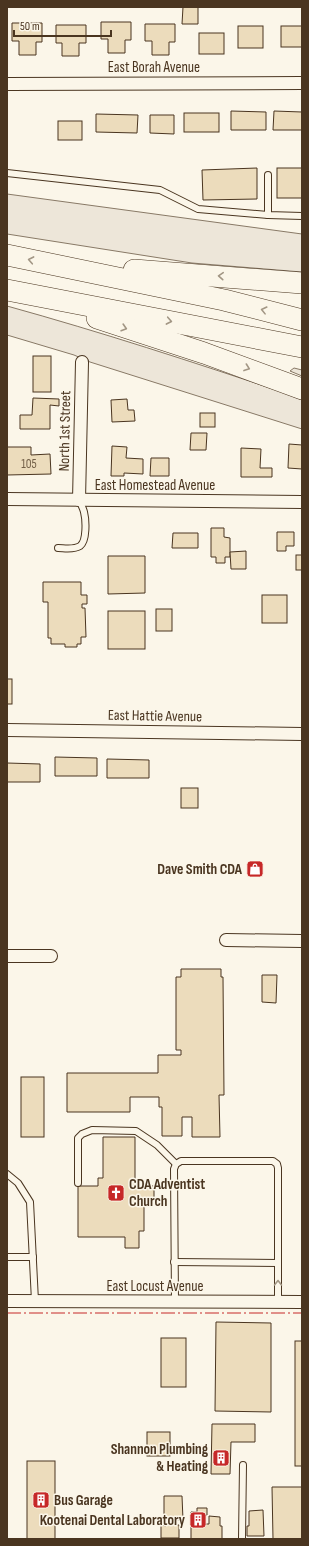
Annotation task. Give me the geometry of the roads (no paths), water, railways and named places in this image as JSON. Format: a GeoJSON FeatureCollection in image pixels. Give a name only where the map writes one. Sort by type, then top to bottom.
{"type":"FeatureCollection","features":[{"type":"Feature","properties":{"kind":"highway"},"geometry":{"type":"LineString","coordinates":[[7,255],[224,300],[302,320]]}},
{"type":"Feature","properties":{"kind":"highway"},"geometry":{"type":"LineString","coordinates":[[56,264],[302,283]]}},
{"type":"Feature","properties":{"kind":"highway"},"geometry":{"type":"LineString","coordinates":[[7,290],[302,347]]}},
{"type":"Feature","properties":{"kind":"highway"},"geometry":{"type":"LineString","coordinates":[[48,298],[106,322],[204,352],[302,389]]}},
{"type":"Feature","properties":{"kind":"street","name":"East Borah Avenue"},"geometry":{"type":"LineString","coordinates":[[7,84],[302,83]]}},
{"type":"Feature","properties":{"kind":"street","name":"North 1st Street"},"geometry":{"type":"LineString","coordinates":[[80,500],[82,362]]}},
{"type":"Feature","properties":{"kind":"street","name":"East Homestead Avenue"},"geometry":{"type":"LineString","coordinates":[[7,499],[302,502]]}},
{"type":"Feature","properties":{"kind":"street","name":"East Hattie Avenue"},"geometry":{"type":"LineString","coordinates":[[7,730],[302,734]]}},
{"type":"Feature","properties":{"kind":"street"},"geometry":{"type":"LineString","coordinates":[[226,940],[302,940]]}},
{"type":"Feature","properties":{"kind":"street"},"geometry":{"type":"LineString","coordinates":[[7,956],[51,956]]}},
{"type":"Feature","properties":{"kind":"street","name":"East Locust Avenue"},"geometry":{"type":"LineString","coordinates":[[7,1301],[302,1302]]}},
{"type":"Feature","properties":{"kind":"lane"},"geometry":{"type":"LineString","coordinates":[[7,173],[160,190],[198,209],[268,215],[302,216]]}},
{"type":"Feature","properties":{"kind":"lane"},"geometry":{"type":"LineString","coordinates":[[268,175],[268,215]]}},
{"type":"Feature","properties":{"kind":"lane"},"geometry":{"type":"LineString","coordinates":[[58,548],[80,547],[84,542],[84,512],[80,500]]}},
{"type":"Feature","properties":{"kind":"lane"},"geometry":{"type":"LineString","coordinates":[[78,1183],[78,1138],[82,1134],[92,1130],[136,1131],[157,1145],[176,1164]]}},
{"type":"Feature","properties":{"kind":"lane"},"geometry":{"type":"LineString","coordinates":[[175,1302],[174,1169],[176,1164],[181,1161],[272,1161],[277,1164],[278,1302]]}},
{"type":"Feature","properties":{"kind":"lane"},"geometry":{"type":"LineString","coordinates":[[7,1174],[18,1183],[30,1202],[35,1301]]}},
{"type":"Feature","properties":{"kind":"lane"},"geometry":{"type":"LineString","coordinates":[[7,1257],[33,1257]]}},
{"type":"Feature","properties":{"kind":"lane"},"geometry":{"type":"LineString","coordinates":[[174,1262],[278,1263]]}},
{"type":"Feature","properties":{"kind":"lane"},"geometry":{"type":"LineString","coordinates":[[242,1539],[243,1465]]}},
{"type":"Feature","properties":{"kind":"place","name":"Dave Smith CDA"},"geometry":{"type":"Point","coordinates":[255,869]}},
{"type":"Feature","properties":{"kind":"place","name":"CDA Adventist Church"},"geometry":{"type":"Point","coordinates":[116,1193]}},
{"type":"Feature","properties":{"kind":"place","name":"Shannon Plumbing & Heating"},"geometry":{"type":"Point","coordinates":[221,1458]}},
{"type":"Feature","properties":{"kind":"place","name":"Bus Garage"},"geometry":{"type":"Point","coordinates":[41,1500]}},
{"type":"Feature","properties":{"kind":"place","name":"Kootenai Dental Laboratory"},"geometry":{"type":"Point","coordinates":[198,1520]}}]}
